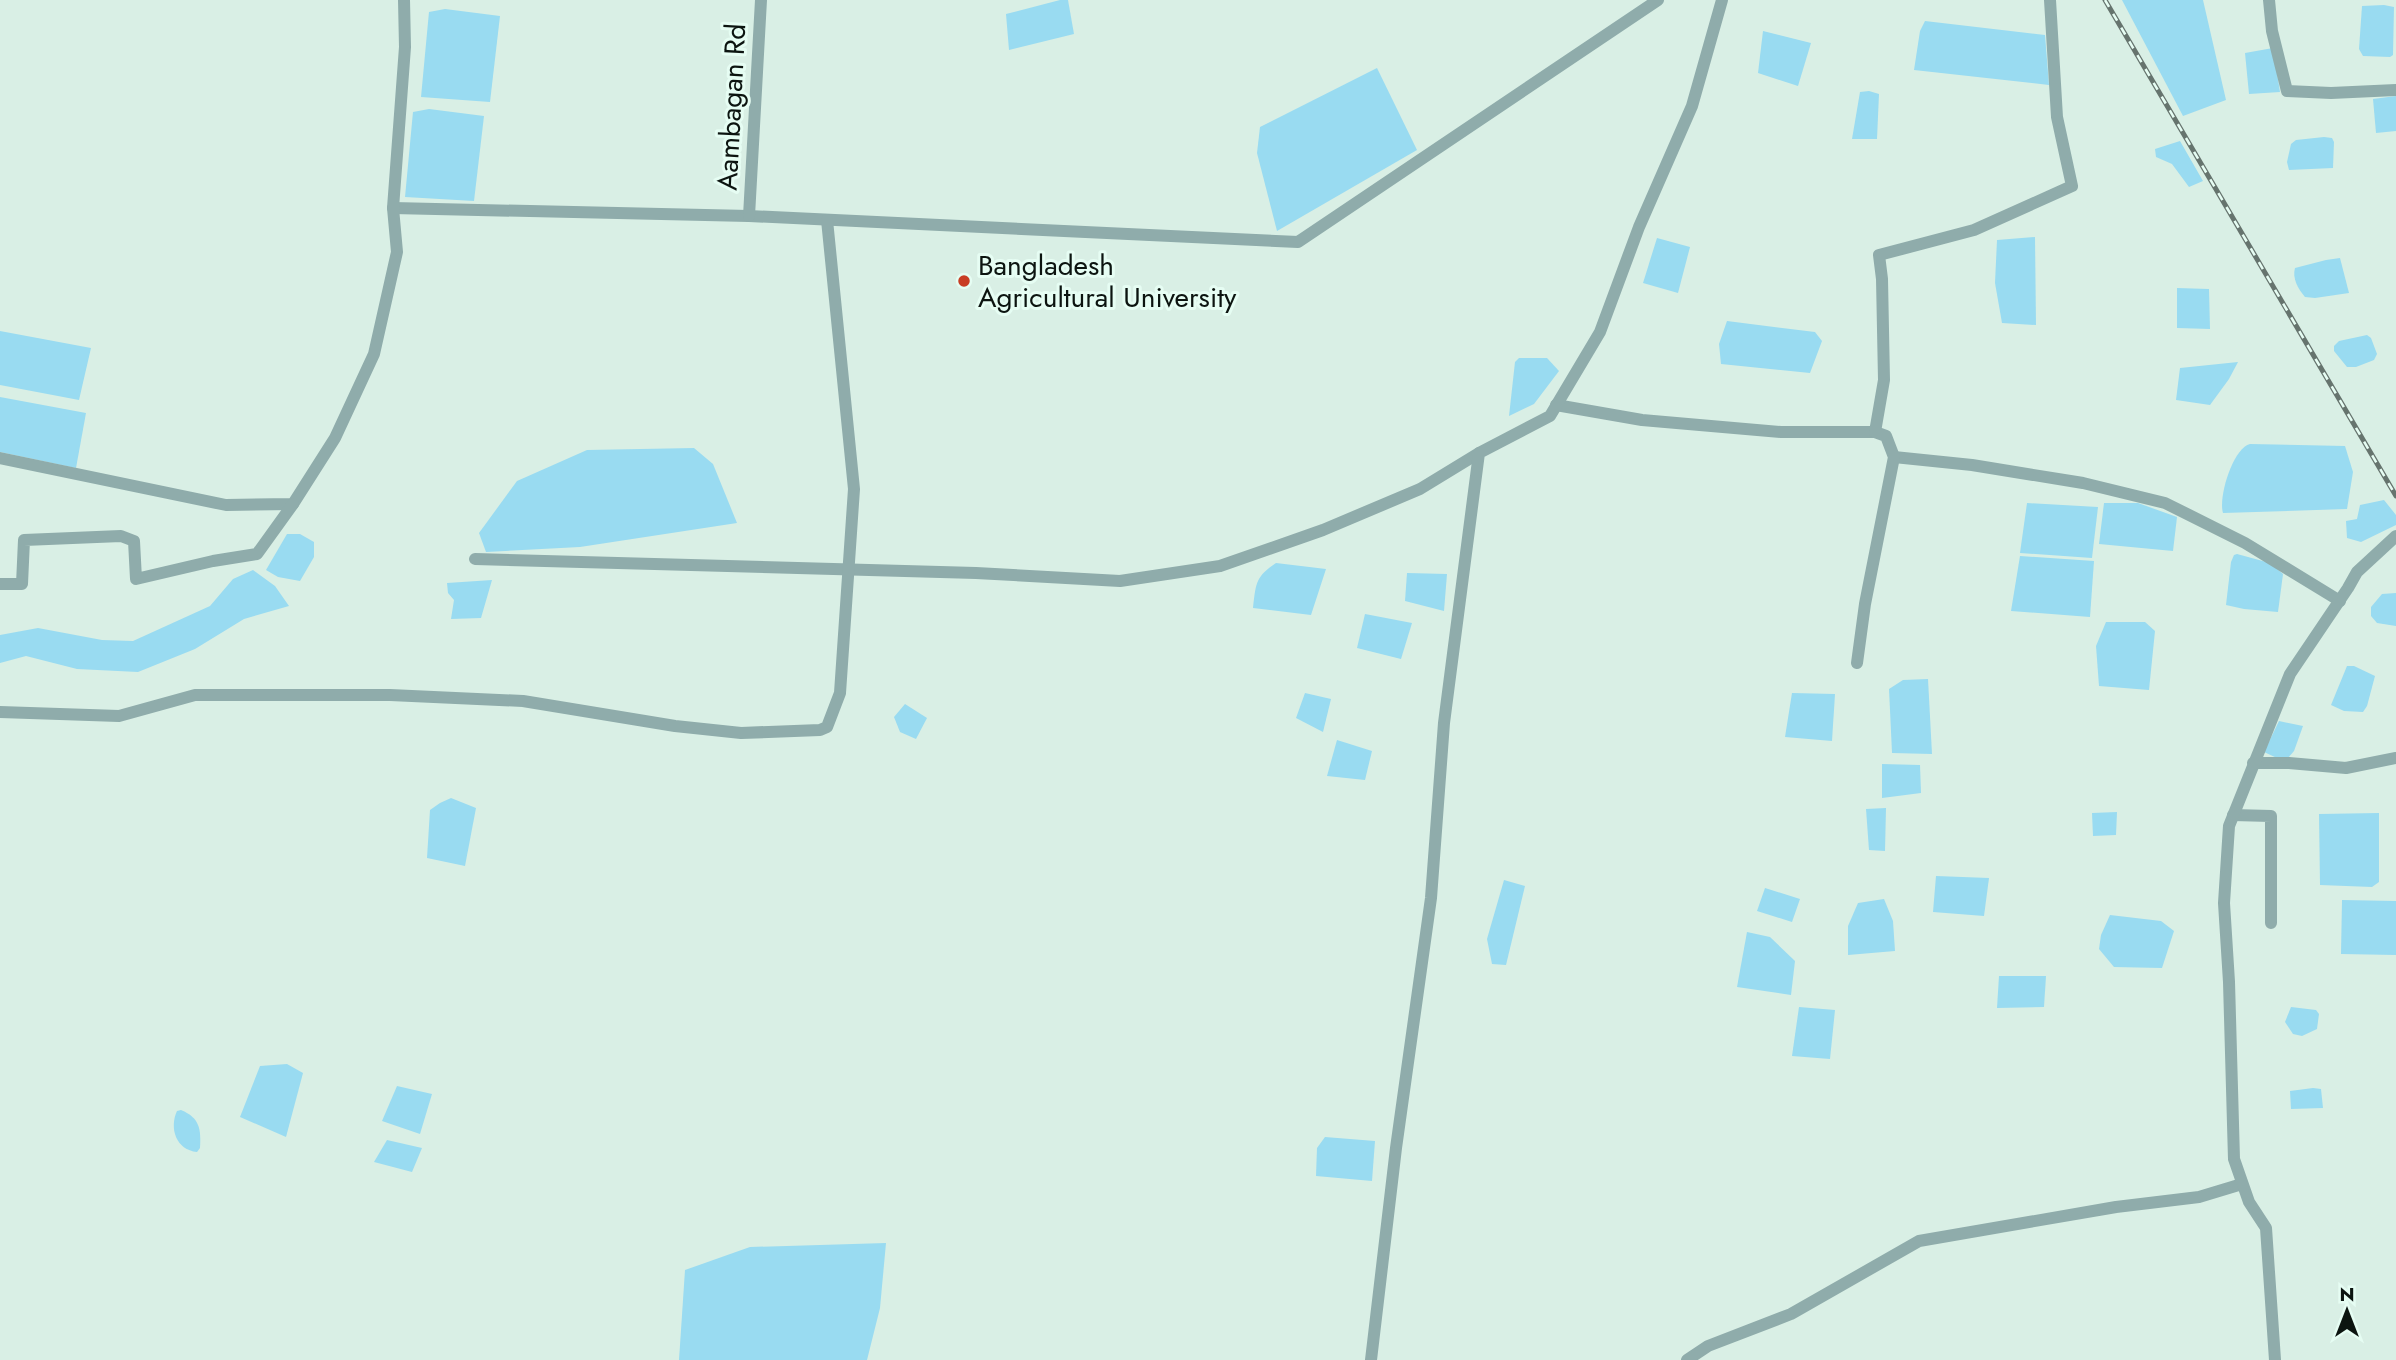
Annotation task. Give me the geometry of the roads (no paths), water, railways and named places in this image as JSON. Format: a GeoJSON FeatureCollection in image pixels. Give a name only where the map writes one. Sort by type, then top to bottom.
{"type":"FeatureCollection","features":[{"type":"Feature","properties":{"kind":"street"},"geometry":{"type":"LineString","coordinates":[[0,584],[22,584],[24,540],[121,536],[134,541],[136,579],[257,554],[293,504],[335,438],[374,354],[397,252],[393,208],[405,47],[404,0]]}},
{"type":"Feature","properties":{"kind":"street","name":"Aambagan Rd"},"geometry":{"type":"LineString","coordinates":[[749,216],[761,0]]}},
{"type":"Feature","properties":{"kind":"street"},"geometry":{"type":"LineString","coordinates":[[393,208],[749,216],[1298,242],[1658,0]]}},
{"type":"Feature","properties":{"kind":"street"},"geometry":{"type":"LineString","coordinates":[[475,559],[976,573],[1120,581],[1220,566],[1323,530],[1420,489],[1479,453],[1550,416],[1600,332],[1639,227],[1692,106],[1722,0]]}},
{"type":"Feature","properties":{"kind":"street"},"geometry":{"type":"LineString","coordinates":[[1875,432],[1884,380],[1879,255],[1975,230],[2072,186],[2057,117],[2050,0]]}},
{"type":"Feature","properties":{"kind":"street"},"geometry":{"type":"LineString","coordinates":[[2269,0],[2272,31],[2287,91],[2331,93],[2396,89]]}},
{"type":"Feature","properties":{"kind":"street"},"geometry":{"type":"LineString","coordinates":[[0,712],[119,716],[195,695],[390,695],[523,701],[675,726],[741,733],[820,730],[827,727],[840,693],[854,489],[827,220]]}},
{"type":"Feature","properties":{"kind":"street"},"geometry":{"type":"LineString","coordinates":[[1556,405],[1642,420],[1767,430],[1875,432],[1886,436],[1894,457],[1865,604],[1857,663]]}},
{"type":"Feature","properties":{"kind":"street"},"geometry":{"type":"LineString","coordinates":[[1371,1360],[1396,1148],[1431,898],[1444,723],[1479,453]]}},
{"type":"Feature","properties":{"kind":"street"},"geometry":{"type":"LineString","coordinates":[[1894,457],[1972,465],[2083,483],[2165,503],[2245,543],[2340,601]]}},
{"type":"Feature","properties":{"kind":"street"},"geometry":{"type":"LineString","coordinates":[[0,458],[226,505],[293,504]]}},
{"type":"Feature","properties":{"kind":"street"},"geometry":{"type":"LineString","coordinates":[[2276,1360],[2266,1228],[2249,1202],[2234,1158],[2224,904],[2229,826],[2290,674],[2357,572],[2396,536]]}},
{"type":"Feature","properties":{"kind":"street"},"geometry":{"type":"LineString","coordinates":[[2253,763],[2346,768],[2396,758]]}},
{"type":"Feature","properties":{"kind":"street"},"geometry":{"type":"LineString","coordinates":[[2233,816],[2271,816],[2271,923]]}},
{"type":"Feature","properties":{"kind":"street"},"geometry":{"type":"LineString","coordinates":[[1687,1360],[1708,1346],[1791,1314],[1919,1241],[2116,1207],[2199,1197],[2242,1184]]}},
{"type":"Feature","properties":{"kind":"water"},"geometry":{"type":"Polygon","coordinates":[[[1068,0],[1074,34],[1009,50],[1006,14],[1068,0]]]}},
{"type":"Feature","properties":{"kind":"water"},"geometry":{"type":"Polygon","coordinates":[[[2122,0],[2203,0],[2226,100],[2183,116],[2122,0]]]}},
{"type":"Feature","properties":{"kind":"water"},"geometry":{"type":"Polygon","coordinates":[[[2362,6],[2394,7],[2393,55],[2363,56],[2359,49],[2362,6]]]}},
{"type":"Feature","properties":{"kind":"water"},"geometry":{"type":"Polygon","coordinates":[[[445,9],[500,16],[490,102],[421,97],[429,12],[445,9]]]}},
{"type":"Feature","properties":{"kind":"water"},"geometry":{"type":"Polygon","coordinates":[[[1925,21],[2045,35],[2049,85],[1914,70],[1920,31],[1925,21]]]}},
{"type":"Feature","properties":{"kind":"water"},"geometry":{"type":"Polygon","coordinates":[[[1763,31],[1811,43],[1798,86],[1758,73],[1763,31]]]}},
{"type":"Feature","properties":{"kind":"water"},"geometry":{"type":"Polygon","coordinates":[[[2273,48],[2280,92],[2249,94],[2245,53],[2273,48]]]}},
{"type":"Feature","properties":{"kind":"water"},"geometry":{"type":"Polygon","coordinates":[[[1377,68],[1417,150],[1277,231],[1257,153],[1260,127],[1377,68]]]}},
{"type":"Feature","properties":{"kind":"water"},"geometry":{"type":"Polygon","coordinates":[[[1860,92],[1879,94],[1877,139],[1852,139],[1860,92]]]}},
{"type":"Feature","properties":{"kind":"water"},"geometry":{"type":"Polygon","coordinates":[[[2396,96],[2396,131],[2376,133],[2373,99],[2396,96]]]}},
{"type":"Feature","properties":{"kind":"water"},"geometry":{"type":"Polygon","coordinates":[[[429,109],[484,116],[474,201],[405,197],[413,112],[429,109]]]}},
{"type":"Feature","properties":{"kind":"water"},"geometry":{"type":"Polygon","coordinates":[[[2332,138],[2334,142],[2333,168],[2289,170],[2287,162],[2291,144],[2296,140],[2332,138]]]}},
{"type":"Feature","properties":{"kind":"water"},"geometry":{"type":"Polygon","coordinates":[[[2180,141],[2203,181],[2189,187],[2172,164],[2156,157],[2155,149],[2180,141]]]}},
{"type":"Feature","properties":{"kind":"water"},"geometry":{"type":"Polygon","coordinates":[[[2035,237],[2036,325],[2002,323],[1995,283],[1997,240],[2035,237]]]}},
{"type":"Feature","properties":{"kind":"water"},"geometry":{"type":"Polygon","coordinates":[[[1657,238],[1690,247],[1678,293],[1643,283],[1657,238]]]}},
{"type":"Feature","properties":{"kind":"water"},"geometry":{"type":"Polygon","coordinates":[[[2340,258],[2349,293],[2305,297],[2296,283],[2295,268],[2340,258]]]}},
{"type":"Feature","properties":{"kind":"water"},"geometry":{"type":"Polygon","coordinates":[[[2177,288],[2209,289],[2210,329],[2177,328],[2177,288]]]}},
{"type":"Feature","properties":{"kind":"water"},"geometry":{"type":"Polygon","coordinates":[[[1727,321],[1815,332],[1822,341],[1810,373],[1721,364],[1719,344],[1727,321]]]}},
{"type":"Feature","properties":{"kind":"water"},"geometry":{"type":"Polygon","coordinates":[[[0,331],[91,348],[79,400],[0,385],[0,331]]]}},
{"type":"Feature","properties":{"kind":"water"},"geometry":{"type":"Polygon","coordinates":[[[2367,335],[2371,338],[2377,354],[2374,360],[2356,367],[2347,367],[2334,351],[2334,346],[2339,341],[2367,335]]]}},
{"type":"Feature","properties":{"kind":"water"},"geometry":{"type":"Polygon","coordinates":[[[1519,358],[1547,358],[1559,371],[1534,404],[1509,416],[1515,362],[1519,358]]]}},
{"type":"Feature","properties":{"kind":"water"},"geometry":{"type":"Polygon","coordinates":[[[2238,362],[2210,405],[2176,400],[2180,368],[2238,362]]]}},
{"type":"Feature","properties":{"kind":"water"},"geometry":{"type":"Polygon","coordinates":[[[0,397],[86,413],[76,468],[0,452],[0,397]]]}},
{"type":"Feature","properties":{"kind":"water"},"geometry":{"type":"Polygon","coordinates":[[[2250,444],[2345,446],[2353,472],[2347,509],[2223,513],[2223,496],[2228,474],[2238,454],[2250,444]]]}},
{"type":"Feature","properties":{"kind":"water"},"geometry":{"type":"Polygon","coordinates":[[[694,448],[713,464],[737,523],[580,547],[486,552],[479,533],[517,481],[587,450],[694,448]]]}},
{"type":"Feature","properties":{"kind":"water"},"geometry":{"type":"Polygon","coordinates":[[[2384,500],[2396,515],[2396,525],[2361,542],[2347,538],[2346,521],[2357,519],[2360,505],[2384,500]]]}},
{"type":"Feature","properties":{"kind":"water"},"geometry":{"type":"Polygon","coordinates":[[[2027,503],[2098,507],[2092,558],[2020,553],[2027,503]]]}},
{"type":"Feature","properties":{"kind":"water"},"geometry":{"type":"Polygon","coordinates":[[[2104,503],[2138,503],[2177,517],[2173,551],[2099,544],[2104,503]]]}},
{"type":"Feature","properties":{"kind":"water"},"geometry":{"type":"Polygon","coordinates":[[[287,534],[300,534],[314,542],[314,557],[300,581],[278,577],[266,570],[287,534]]]}},
{"type":"Feature","properties":{"kind":"water"},"geometry":{"type":"Polygon","coordinates":[[[2237,554],[2270,563],[2283,574],[2278,612],[2226,605],[2231,562],[2237,554]]]}},
{"type":"Feature","properties":{"kind":"water"},"geometry":{"type":"Polygon","coordinates":[[[2020,556],[2094,561],[2090,617],[2011,611],[2020,556]]]}},
{"type":"Feature","properties":{"kind":"water"},"geometry":{"type":"Polygon","coordinates":[[[1276,563],[1326,569],[1311,615],[1253,608],[1260,577],[1276,563]]]}},
{"type":"Feature","properties":{"kind":"water"},"geometry":{"type":"Polygon","coordinates":[[[253,570],[275,586],[289,606],[244,619],[195,649],[138,672],[77,669],[26,656],[0,663],[0,635],[38,628],[102,640],[133,641],[210,606],[233,579],[253,570]]]}},
{"type":"Feature","properties":{"kind":"water"},"geometry":{"type":"Polygon","coordinates":[[[1407,573],[1447,574],[1444,611],[1405,601],[1407,573]]]}},
{"type":"Feature","properties":{"kind":"water"},"geometry":{"type":"Polygon","coordinates":[[[492,580],[481,618],[451,619],[454,600],[448,593],[447,583],[492,580]]]}},
{"type":"Feature","properties":{"kind":"water"},"geometry":{"type":"Polygon","coordinates":[[[2396,593],[2396,626],[2377,623],[2371,616],[2371,607],[2382,594],[2396,593]]]}},
{"type":"Feature","properties":{"kind":"water"},"geometry":{"type":"Polygon","coordinates":[[[1365,614],[1412,623],[1401,659],[1357,648],[1365,614]]]}},
{"type":"Feature","properties":{"kind":"water"},"geometry":{"type":"Polygon","coordinates":[[[2106,622],[2145,622],[2155,631],[2149,690],[2099,686],[2096,646],[2106,622]]]}},
{"type":"Feature","properties":{"kind":"water"},"geometry":{"type":"Polygon","coordinates":[[[2347,666],[2354,666],[2375,676],[2363,712],[2344,711],[2331,705],[2347,666]]]}},
{"type":"Feature","properties":{"kind":"water"},"geometry":{"type":"Polygon","coordinates":[[[1928,679],[1932,754],[1892,753],[1889,689],[1903,680],[1928,679]]]}},
{"type":"Feature","properties":{"kind":"water"},"geometry":{"type":"Polygon","coordinates":[[[1305,693],[1331,699],[1323,732],[1296,718],[1305,693]]]}},
{"type":"Feature","properties":{"kind":"water"},"geometry":{"type":"Polygon","coordinates":[[[1792,693],[1835,694],[1832,741],[1785,737],[1792,693]]]}},
{"type":"Feature","properties":{"kind":"water"},"geometry":{"type":"Polygon","coordinates":[[[905,704],[927,718],[916,739],[900,732],[894,717],[905,704]]]}},
{"type":"Feature","properties":{"kind":"water"},"geometry":{"type":"Polygon","coordinates":[[[2279,721],[2303,726],[2294,751],[2288,758],[2277,758],[2264,752],[2279,721]]]}},
{"type":"Feature","properties":{"kind":"water"},"geometry":{"type":"Polygon","coordinates":[[[1337,740],[1372,751],[1365,780],[1327,776],[1337,740]]]}},
{"type":"Feature","properties":{"kind":"water"},"geometry":{"type":"Polygon","coordinates":[[[1882,764],[1920,765],[1921,793],[1882,798],[1882,764]]]}},
{"type":"Feature","properties":{"kind":"water"},"geometry":{"type":"Polygon","coordinates":[[[451,798],[476,808],[465,866],[427,858],[430,810],[451,798]]]}},
{"type":"Feature","properties":{"kind":"water"},"geometry":{"type":"Polygon","coordinates":[[[1886,808],[1885,851],[1869,850],[1866,809],[1886,808]]]}},
{"type":"Feature","properties":{"kind":"water"},"geometry":{"type":"Polygon","coordinates":[[[2117,812],[2116,835],[2093,836],[2092,813],[2117,812]]]}},
{"type":"Feature","properties":{"kind":"water"},"geometry":{"type":"Polygon","coordinates":[[[2379,813],[2379,882],[2372,887],[2320,885],[2319,814],[2379,813]]]}},
{"type":"Feature","properties":{"kind":"water"},"geometry":{"type":"Polygon","coordinates":[[[1936,876],[1989,878],[1984,916],[1933,912],[1936,876]]]}},
{"type":"Feature","properties":{"kind":"water"},"geometry":{"type":"Polygon","coordinates":[[[1504,880],[1525,886],[1506,965],[1492,964],[1487,939],[1504,880]]]}},
{"type":"Feature","properties":{"kind":"water"},"geometry":{"type":"Polygon","coordinates":[[[1765,888],[1800,899],[1792,922],[1757,911],[1765,888]]]}},
{"type":"Feature","properties":{"kind":"water"},"geometry":{"type":"Polygon","coordinates":[[[1884,899],[1893,921],[1895,951],[1848,955],[1848,926],[1858,903],[1884,899]]]}},
{"type":"Feature","properties":{"kind":"water"},"geometry":{"type":"Polygon","coordinates":[[[2342,900],[2396,901],[2396,955],[2341,954],[2342,900]]]}},
{"type":"Feature","properties":{"kind":"water"},"geometry":{"type":"Polygon","coordinates":[[[2110,915],[2161,921],[2174,931],[2162,968],[2114,967],[2099,949],[2101,935],[2110,915]]]}},
{"type":"Feature","properties":{"kind":"water"},"geometry":{"type":"Polygon","coordinates":[[[1747,932],[1770,937],[1795,961],[1791,995],[1737,987],[1747,932]]]}},
{"type":"Feature","properties":{"kind":"water"},"geometry":{"type":"Polygon","coordinates":[[[1999,976],[2046,976],[2044,1007],[1997,1008],[1999,976]]]}},
{"type":"Feature","properties":{"kind":"water"},"geometry":{"type":"Polygon","coordinates":[[[1799,1007],[1835,1010],[1830,1059],[1792,1056],[1799,1007]]]}},
{"type":"Feature","properties":{"kind":"water"},"geometry":{"type":"Polygon","coordinates":[[[2291,1007],[2316,1010],[2319,1014],[2317,1029],[2302,1036],[2293,1034],[2285,1022],[2291,1007]]]}},
{"type":"Feature","properties":{"kind":"water"},"geometry":{"type":"Polygon","coordinates":[[[287,1064],[303,1073],[286,1137],[240,1117],[260,1066],[287,1064]]]}},
{"type":"Feature","properties":{"kind":"water"},"geometry":{"type":"Polygon","coordinates":[[[397,1086],[432,1094],[420,1134],[382,1121],[397,1086]]]}},
{"type":"Feature","properties":{"kind":"water"},"geometry":{"type":"Polygon","coordinates":[[[2321,1089],[2323,1108],[2291,1109],[2290,1091],[2321,1089]]]}},
{"type":"Feature","properties":{"kind":"water"},"geometry":{"type":"Polygon","coordinates":[[[181,1110],[198,1125],[200,1148],[197,1152],[184,1147],[176,1137],[175,1118],[177,1111],[181,1110]]]}},
{"type":"Feature","properties":{"kind":"water"},"geometry":{"type":"Polygon","coordinates":[[[1325,1137],[1375,1141],[1372,1181],[1316,1176],[1317,1148],[1325,1137]]]}},
{"type":"Feature","properties":{"kind":"water"},"geometry":{"type":"Polygon","coordinates":[[[387,1140],[422,1148],[412,1172],[374,1162],[387,1140]]]}},
{"type":"Feature","properties":{"kind":"water"},"geometry":{"type":"Polygon","coordinates":[[[886,1243],[880,1308],[867,1360],[679,1360],[685,1270],[750,1247],[886,1243]]]}},
{"type":"Feature","properties":{"kind":"railway"},"geometry":{"type":"LineString","coordinates":[[2105,0],[2396,496]]}},
{"type":"Feature","properties":{"kind":"place","name":"Bangladesh Agricultural University"},"geometry":{"type":"Point","coordinates":[964,281]}}]}
